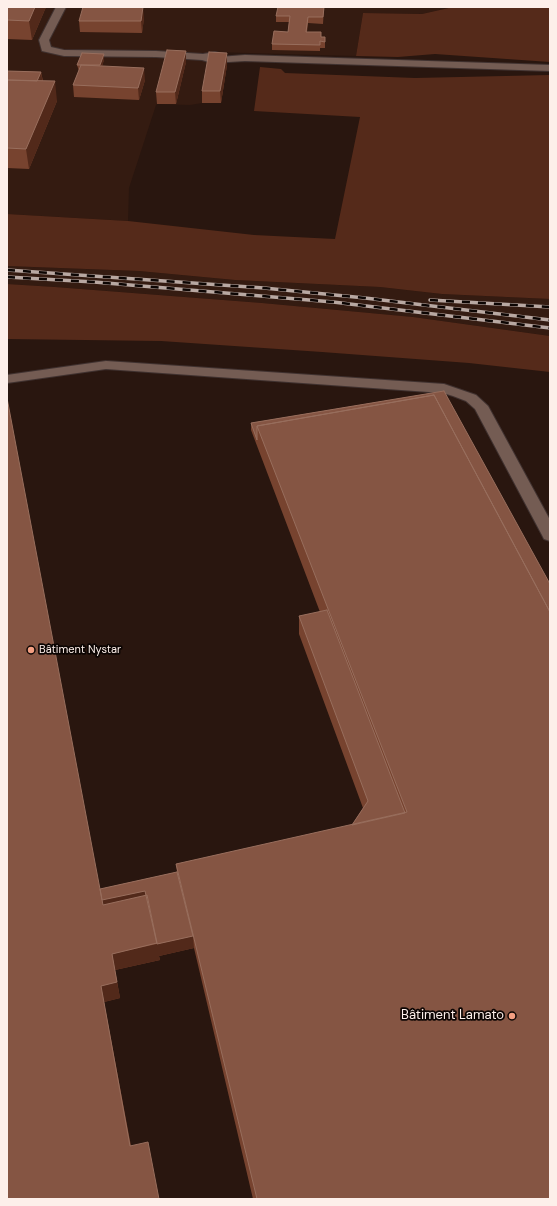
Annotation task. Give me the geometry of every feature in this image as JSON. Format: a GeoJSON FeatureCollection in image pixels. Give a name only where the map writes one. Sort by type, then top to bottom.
{"type":"FeatureCollection","features":[{"type":"Feature","properties":{"kind":"lane"},"geometry":{"type":"LineString","coordinates":[[61,7],[44,40],[46,49],[64,53],[156,54],[203,57],[212,60],[245,58],[550,68]]}},
{"type":"Feature","properties":{"kind":"lane"},"geometry":{"type":"LineString","coordinates":[[7,380],[106,365],[444,389],[472,398],[481,406],[550,534]]}},
{"type":"Feature","properties":{"kind":"shaded area"},"geometry":{"type":"Polygon","coordinates":[[[7,7],[453,7],[422,14],[363,13],[356,56],[213,52],[212,57],[228,60],[221,103],[156,105],[129,188],[128,221],[7,214],[7,7]]]}},
{"type":"Feature","properties":{"kind":"shaded area"},"geometry":{"type":"Polygon","coordinates":[[[453,7],[550,7],[550,62],[435,54],[398,57],[356,56],[363,13],[422,14],[453,7]]]}},
{"type":"Feature","properties":{"kind":"shaded area"},"geometry":{"type":"Polygon","coordinates":[[[260,67],[281,69],[285,73],[415,78],[550,75],[550,299],[442,294],[380,287],[235,280],[139,271],[7,266],[7,214],[128,221],[254,235],[335,239],[360,117],[254,111],[260,67]]]}},
{"type":"Feature","properties":{"kind":"shaded area"},"geometry":{"type":"Polygon","coordinates":[[[7,266],[139,271],[235,280],[380,287],[442,294],[550,299],[550,336],[413,317],[262,303],[7,284],[7,266]]]}},
{"type":"Feature","properties":{"kind":"shaded area"},"geometry":{"type":"Polygon","coordinates":[[[7,284],[262,303],[413,317],[550,336],[550,372],[469,363],[161,341],[7,339],[7,284]]]}},
{"type":"Feature","properties":{"kind":"building"},"geometry":{"type":"Polygon","coordinates":[[[7,7],[35,7],[29,21],[7,20],[7,7]]]}},
{"type":"Feature","properties":{"kind":"building"},"geometry":{"type":"Polygon","coordinates":[[[83,7],[143,7],[141,21],[79,21],[83,7]]]}},
{"type":"Feature","properties":{"kind":"building"},"geometry":{"type":"Polygon","coordinates":[[[278,7],[324,7],[323,17],[308,17],[306,32],[321,32],[321,37],[325,37],[325,42],[320,41],[320,45],[272,44],[274,31],[288,32],[290,16],[276,16],[278,7]]]}},
{"type":"Feature","properties":{"kind":"building"},"geometry":{"type":"Polygon","coordinates":[[[167,50],[186,51],[175,92],[156,92],[167,50]]]}},
{"type":"Feature","properties":{"kind":"building"},"geometry":{"type":"Polygon","coordinates":[[[209,52],[227,53],[220,91],[202,91],[209,52]]]}},
{"type":"Feature","properties":{"kind":"building"},"geometry":{"type":"Polygon","coordinates":[[[82,53],[104,54],[100,65],[77,65],[82,53]]]}},
{"type":"Feature","properties":{"kind":"building"},"geometry":{"type":"Polygon","coordinates":[[[81,65],[144,68],[138,88],[73,85],[81,65]]]}},
{"type":"Feature","properties":{"kind":"building"},"geometry":{"type":"Polygon","coordinates":[[[7,71],[41,72],[37,81],[7,80],[7,71]]]}},
{"type":"Feature","properties":{"kind":"building"},"geometry":{"type":"Polygon","coordinates":[[[7,80],[55,81],[26,149],[7,148],[7,80]]]}},
{"type":"Feature","properties":{"kind":"building"},"geometry":{"type":"Polygon","coordinates":[[[444,391],[550,584],[550,612],[434,395],[257,426],[257,440],[251,423],[444,391]]]}},
{"type":"Feature","properties":{"kind":"building"},"geometry":{"type":"Polygon","coordinates":[[[434,395],[550,612],[550,1199],[257,1199],[176,864],[407,812],[257,426],[434,395]]]}},
{"type":"Feature","properties":{"kind":"building","name":"Bâtiment Nystar"},"geometry":{"type":"Polygon","coordinates":[[[7,398],[103,905],[147,895],[157,943],[112,954],[117,982],[101,986],[130,1146],[148,1142],[159,1199],[7,1199],[7,398]]]}},
{"type":"Feature","properties":{"kind":"building"},"geometry":{"type":"Polygon","coordinates":[[[327,610],[405,813],[352,825],[368,801],[299,616],[327,610]]]}},
{"type":"Feature","properties":{"kind":"building"},"geometry":{"type":"Polygon","coordinates":[[[177,872],[193,936],[157,944],[145,891],[102,900],[100,889],[177,872]]]}},
{"type":"Feature","properties":{"kind":"railway"},"geometry":{"type":"LineString","coordinates":[[7,270],[264,288],[365,298],[550,320]]}},
{"type":"Feature","properties":{"kind":"railway"},"geometry":{"type":"LineString","coordinates":[[7,277],[94,282],[333,302],[550,328]]}},
{"type":"Feature","properties":{"kind":"railway"},"geometry":{"type":"LineString","coordinates":[[430,300],[550,307]]}},
{"type":"Feature","properties":{"kind":"place","name":"Bâtiment Nystar"},"geometry":{"type":"Point","coordinates":[31,650]}},
{"type":"Feature","properties":{"kind":"place","name":"Bâtiment Lamato"},"geometry":{"type":"Point","coordinates":[512,1016]}}]}
